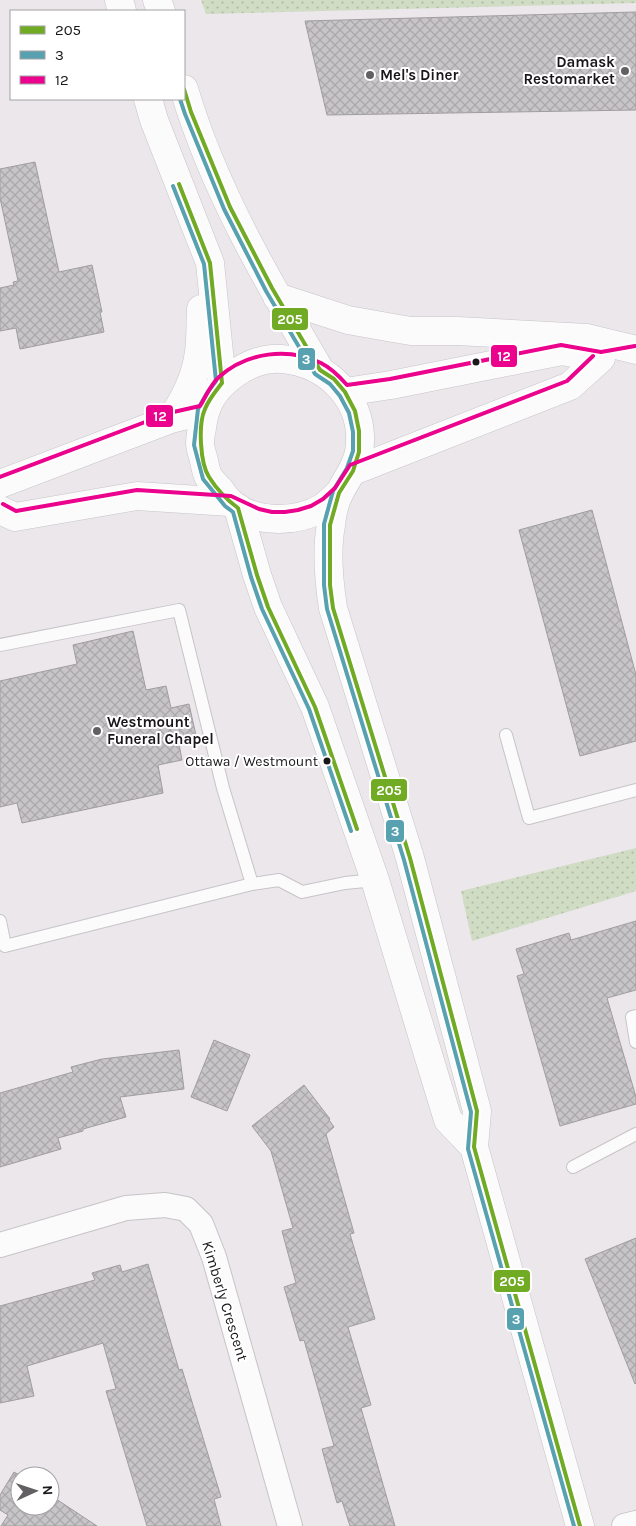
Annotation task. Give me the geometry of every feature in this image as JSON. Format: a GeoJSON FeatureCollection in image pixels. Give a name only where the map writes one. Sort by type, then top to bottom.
{"type":"FeatureCollection","features":[{"type":"Feature","properties":{"kind":"main road"},"geometry":{"type":"LineString","coordinates":[[185,92],[191,112],[230,207],[277,297],[320,370]]}},
{"type":"Feature","properties":{"kind":"main road"},"geometry":{"type":"LineString","coordinates":[[148,100],[154,120],[210,263],[222,383]]}},
{"type":"Feature","properties":{"kind":"main road"},"geometry":{"type":"LineString","coordinates":[[171,420],[182,404],[192,382],[199,353],[203,291],[210,263]]}},
{"type":"Feature","properties":{"kind":"main road"},"geometry":{"type":"LineString","coordinates":[[277,297],[348,320],[411,331],[457,331],[587,338],[636,351]]}},
{"type":"Feature","properties":{"kind":"main road"},"geometry":{"type":"LineString","coordinates":[[345,392],[391,385],[562,351],[601,358],[636,351]]}},
{"type":"Feature","properties":{"kind":"main road"},"geometry":{"type":"LineString","coordinates":[[0,510],[15,517],[137,496],[234,505],[258,517],[280,520],[302,517],[322,508],[346,482],[570,386],[601,358]]}},
{"type":"Feature","properties":{"kind":"main road"},"geometry":{"type":"LineString","coordinates":[[474,1147],[448,1120],[375,880],[315,707],[268,607],[234,505],[208,476],[200,444],[204,411],[222,383],[239,370],[258,362],[280,359],[300,361],[320,370],[334,380],[345,392],[354,410],[359,431],[359,452],[330,525],[330,585],[333,608],[410,858],[477,1111],[474,1147],[580,1526]]}},
{"type":"Feature","properties":{"kind":"main road"},"geometry":{"type":"LineString","coordinates":[[0,484],[171,420],[204,411]]}},
{"type":"Feature","properties":{"kind":"street","name":"Kimberly Crescent"},"geometry":{"type":"LineString","coordinates":[[0,1245],[126,1208],[165,1205],[186,1209],[200,1224],[214,1257],[290,1526]]}},
{"type":"Feature","properties":{"kind":"street"},"geometry":{"type":"LineString","coordinates":[[624,1526],[636,1523]]}},
{"type":"Feature","properties":{"kind":"lane"},"geometry":{"type":"LineString","coordinates":[[0,645],[179,610],[223,788],[252,884]]}},
{"type":"Feature","properties":{"kind":"lane"},"geometry":{"type":"LineString","coordinates":[[506,735],[529,818],[636,790]]}},
{"type":"Feature","properties":{"kind":"lane"},"geometry":{"type":"LineString","coordinates":[[0,920],[5,946],[252,884],[279,880],[302,892],[345,883],[375,880]]}},
{"type":"Feature","properties":{"kind":"lane"},"geometry":{"type":"LineString","coordinates":[[636,1016],[632,1017],[636,1042]]}},
{"type":"Feature","properties":{"kind":"lane"},"geometry":{"type":"LineString","coordinates":[[573,1167],[636,1134]]}},
{"type":"Feature","properties":{"kind":"green space"},"geometry":{"type":"Polygon","coordinates":[[[201,0],[636,0],[636,3],[206,14],[201,0]]]}},
{"type":"Feature","properties":{"kind":"green space"},"geometry":{"type":"Polygon","coordinates":[[[636,848],[636,891],[472,941],[461,891],[636,848]]]}},
{"type":"Feature","properties":{"kind":"building"},"geometry":{"type":"Polygon","coordinates":[[[636,12],[636,110],[327,115],[305,21],[636,12]]]}},
{"type":"Feature","properties":{"kind":"building"},"geometry":{"type":"Polygon","coordinates":[[[35,162],[59,272],[92,265],[102,312],[100,312],[104,332],[20,349],[16,328],[0,331],[0,288],[14,285],[13,282],[18,281],[0,198],[0,169],[35,162]]]}},
{"type":"Feature","properties":{"kind":"building"},"geometry":{"type":"Polygon","coordinates":[[[592,510],[636,675],[636,741],[580,756],[519,530],[592,510]]]}},
{"type":"Feature","properties":{"kind":"building","name":"Westmount Funeral Chapel"},"geometry":{"type":"Polygon","coordinates":[[[133,631],[146,690],[166,686],[171,708],[189,704],[197,740],[179,744],[182,760],[158,765],[163,793],[22,823],[17,803],[0,807],[0,681],[77,664],[73,645],[133,631]]]}},
{"type":"Feature","properties":{"kind":"building"},"geometry":{"type":"Polygon","coordinates":[[[636,921],[636,990],[607,998],[636,1097],[636,1104],[560,1126],[517,976],[524,974],[516,949],[569,933],[571,940],[636,921]]]}},
{"type":"Feature","properties":{"kind":"building"},"geometry":{"type":"Polygon","coordinates":[[[214,1040],[250,1055],[227,1111],[191,1097],[214,1040]]]}},
{"type":"Feature","properties":{"kind":"building"},"geometry":{"type":"Polygon","coordinates":[[[179,1050],[184,1089],[120,1097],[126,1117],[58,1138],[61,1149],[0,1167],[0,1093],[73,1072],[71,1067],[102,1059],[179,1050]]]}},
{"type":"Feature","properties":{"kind":"building"},"geometry":{"type":"Polygon","coordinates":[[[304,1085],[334,1127],[326,1134],[354,1233],[350,1234],[375,1319],[348,1327],[371,1405],[361,1408],[395,1526],[350,1526],[342,1501],[337,1503],[322,1449],[334,1446],[304,1340],[300,1341],[284,1287],[296,1283],[282,1231],[293,1228],[271,1151],[252,1126],[304,1085]]]}},
{"type":"Feature","properties":{"kind":"building"},"geometry":{"type":"Polygon","coordinates":[[[636,1238],[636,1383],[635,1384],[585,1259],[636,1238]]]}},
{"type":"Feature","properties":{"kind":"building"},"geometry":{"type":"Polygon","coordinates":[[[148,1264],[179,1370],[182,1369],[221,1497],[214,1499],[221,1526],[147,1526],[106,1391],[116,1389],[103,1343],[27,1366],[34,1396],[0,1403],[0,1306],[95,1280],[92,1273],[120,1265],[122,1272],[148,1264]]]}},
{"type":"Feature","properties":{"kind":"building"},"geometry":{"type":"Polygon","coordinates":[[[10,1479],[10,1516],[60,1516],[60,1502],[97,1526],[1,1526],[8,1515],[0,1510],[0,1495],[10,1479]]]}},
{"type":"Feature","properties":{"kind":"transit line","name":"205"},"geometry":{"type":"LineString","coordinates":[[185,92],[191,112],[230,207],[272,288],[320,370],[334,379],[345,392],[355,411],[359,431],[359,452],[353,471],[339,493],[330,525],[330,585],[333,608],[410,858],[477,1111],[474,1147],[580,1526]]}},
{"type":"Feature","properties":{"kind":"transit line","name":"3"},"geometry":{"type":"LineString","coordinates":[[180,100],[224,209],[266,291],[315,374],[330,384],[340,396],[349,413],[353,432],[353,451],[347,468],[333,491],[324,524],[324,585],[327,609],[404,860],[471,1112],[468,1149],[574,1526]]}},
{"type":"Feature","properties":{"kind":"transit line","name":"205"},"geometry":{"type":"LineString","coordinates":[[179,184],[210,263],[222,383],[208,402],[201,424],[202,453],[206,471],[226,498],[238,508],[268,607],[315,707],[357,829]]}},
{"type":"Feature","properties":{"kind":"transit line","name":"3"},"geometry":{"type":"LineString","coordinates":[[173,186],[204,264],[216,381],[198,409],[194,445],[203,479],[225,506],[233,512],[262,609],[309,709],[351,831]]}},
{"type":"Feature","properties":{"kind":"transit line","name":"12"},"geometry":{"type":"LineString","coordinates":[[0,477],[169,413],[200,406],[219,377],[242,362],[255,357],[282,354],[308,358],[328,367],[347,385],[390,379],[561,345],[601,352],[635,346]]}},
{"type":"Feature","properties":{"kind":"transit line","name":"12"},"geometry":{"type":"LineString","coordinates":[[3,504],[16,511],[137,490],[231,496],[259,509],[272,512],[298,510],[311,506],[323,499],[335,488],[350,465],[567,381],[593,356]]}},
{"type":"Feature","properties":{"kind":"place","name":"Damask Restomarket"},"geometry":{"type":"Point","coordinates":[625,71]}},
{"type":"Feature","properties":{"kind":"place","name":"Mel's Diner"},"geometry":{"type":"Point","coordinates":[370,75]}},
{"type":"Feature","properties":{"kind":"place","name":"Westmount Funeral Chapel"},"geometry":{"type":"Point","coordinates":[97,731]}},
{"type":"Feature","properties":{"kind":"place","name":"Ottawa / Westmount"},"geometry":{"type":"Point","coordinates":[327,761]}}]}
